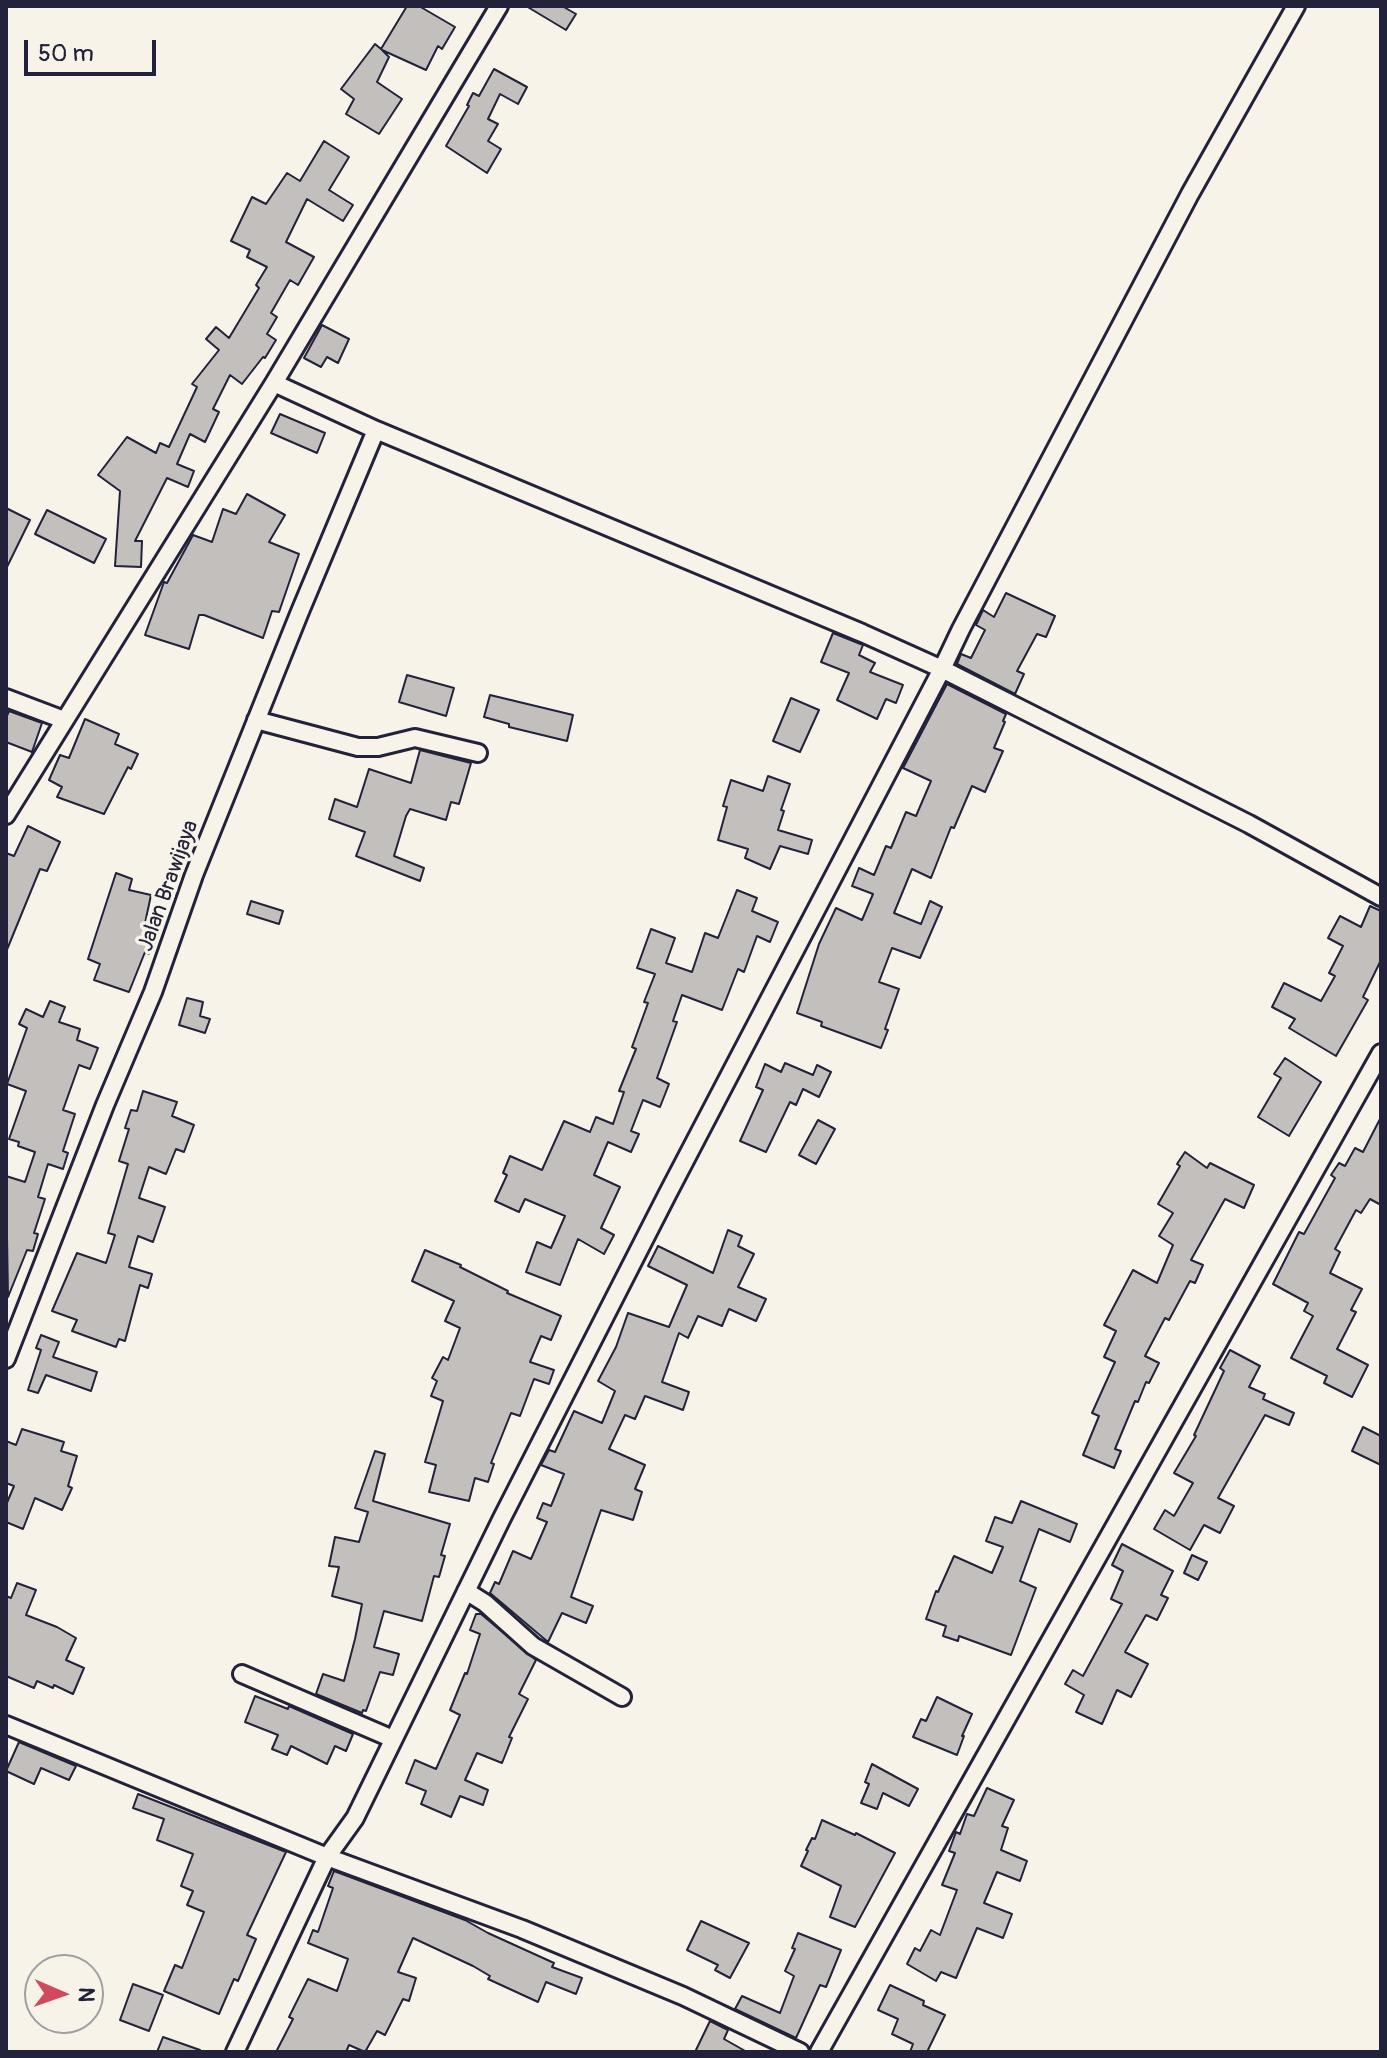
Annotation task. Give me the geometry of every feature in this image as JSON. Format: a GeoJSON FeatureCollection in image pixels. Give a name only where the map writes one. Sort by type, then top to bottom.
{"type":"FeatureCollection","features":[{"type":"Feature","properties":{"kind":"street"},"geometry":{"type":"LineString","coordinates":[[6,815],[274,383],[499,6]]}},
{"type":"Feature","properties":{"kind":"street"},"geometry":{"type":"LineString","coordinates":[[235,2052],[327,1857],[355,1818],[466,1591],[1012,529],[1153,264],[1296,6]]}},
{"type":"Feature","properties":{"kind":"street"},"geometry":{"type":"LineString","coordinates":[[274,383],[376,430],[848,626],[942,669],[1249,824],[1381,897]]}},
{"type":"Feature","properties":{"kind":"street","name":"Jalan Brawijaya"},"geometry":{"type":"LineString","coordinates":[[6,1359],[105,1105],[153,992],[194,875],[376,430]]}},
{"type":"Feature","properties":{"kind":"street"},"geometry":{"type":"LineString","coordinates":[[6,698],[64,720]]}},
{"type":"Feature","properties":{"kind":"street"},"geometry":{"type":"LineString","coordinates":[[256,720],[358,747],[378,747],[415,738],[478,753]]}},
{"type":"Feature","properties":{"kind":"street"},"geometry":{"type":"LineString","coordinates":[[819,2052],[1381,1053]]}},
{"type":"Feature","properties":{"kind":"street"},"geometry":{"type":"LineString","coordinates":[[466,1591],[485,1603],[533,1646],[622,1697]]}},
{"type":"Feature","properties":{"kind":"street"},"geometry":{"type":"LineString","coordinates":[[242,1674],[393,1739]]}},
{"type":"Feature","properties":{"kind":"street"},"geometry":{"type":"LineString","coordinates":[[6,1725],[327,1857],[522,1929],[683,1996],[800,2052]]}},
{"type":"Feature","properties":{"kind":"building"},"geometry":{"type":"Polygon","coordinates":[[[407,6],[419,6],[455,27],[442,49],[438,46],[426,70],[382,50],[389,57],[377,82],[402,99],[379,134],[346,114],[354,99],[341,89],[375,44],[381,49],[407,6]]]}},
{"type":"Feature","properties":{"kind":"building"},"geometry":{"type":"Polygon","coordinates":[[[526,6],[562,6],[576,14],[566,30],[526,6]]]}},
{"type":"Feature","properties":{"kind":"building"},"geometry":{"type":"Polygon","coordinates":[[[494,69],[527,87],[518,104],[500,94],[488,119],[498,124],[488,141],[501,149],[487,173],[446,146],[473,93],[479,96],[494,69]]]}},
{"type":"Feature","properties":{"kind":"building"},"geometry":{"type":"Polygon","coordinates":[[[324,141],[349,157],[329,190],[353,205],[343,221],[307,199],[286,242],[314,257],[298,285],[290,280],[271,313],[277,317],[267,334],[276,340],[242,384],[230,375],[213,409],[219,412],[205,442],[190,434],[177,464],[194,471],[188,487],[167,478],[135,541],[142,541],[141,567],[115,566],[120,491],[98,475],[127,437],[156,453],[160,443],[169,447],[197,387],[192,384],[219,350],[206,339],[216,327],[229,338],[259,288],[256,285],[267,267],[247,257],[250,250],[231,241],[252,197],[266,204],[287,173],[300,181],[324,141]]]}},
{"type":"Feature","properties":{"kind":"building"},"geometry":{"type":"Polygon","coordinates":[[[322,325],[349,339],[338,363],[327,357],[321,367],[304,358],[322,325]]]}},
{"type":"Feature","properties":{"kind":"building"},"geometry":{"type":"Polygon","coordinates":[[[280,414],[325,433],[317,453],[271,433],[280,414]]]}},
{"type":"Feature","properties":{"kind":"building"},"geometry":{"type":"Polygon","coordinates":[[[247,494],[285,515],[269,542],[299,554],[279,612],[272,611],[263,638],[204,615],[199,615],[189,649],[145,635],[164,582],[167,583],[193,535],[212,542],[223,509],[236,514],[247,494]]]}},
{"type":"Feature","properties":{"kind":"building"},"geometry":{"type":"Polygon","coordinates":[[[6,508],[30,520],[6,569],[6,508]]]}},
{"type":"Feature","properties":{"kind":"building"},"geometry":{"type":"Polygon","coordinates":[[[47,510],[106,539],[94,563],[35,534],[47,510]]]}},
{"type":"Feature","properties":{"kind":"building"},"geometry":{"type":"Polygon","coordinates":[[[1006,593],[1055,616],[1046,637],[1037,634],[1017,671],[1024,674],[1015,694],[957,664],[961,654],[971,658],[985,630],[976,625],[983,610],[994,617],[1006,593]]]}},
{"type":"Feature","properties":{"kind":"building"},"geometry":{"type":"Polygon","coordinates":[[[833,633],[863,645],[859,655],[875,663],[870,672],[903,685],[896,703],[886,699],[877,719],[837,700],[849,673],[821,662],[833,633]]]}},
{"type":"Feature","properties":{"kind":"building"},"geometry":{"type":"Polygon","coordinates":[[[407,675],[454,688],[446,716],[399,702],[407,675]]]}},
{"type":"Feature","properties":{"kind":"building"},"geometry":{"type":"Polygon","coordinates":[[[947,684],[1006,714],[994,748],[1003,751],[985,792],[972,786],[954,828],[951,827],[931,878],[912,869],[894,913],[921,924],[930,901],[942,907],[920,958],[892,948],[879,982],[899,989],[881,1048],[821,1026],[822,1022],[797,1013],[819,944],[836,908],[862,920],[873,894],[852,886],[859,868],[874,875],[886,846],[891,848],[906,812],[916,816],[931,781],[903,768],[947,684]]]}},
{"type":"Feature","properties":{"kind":"building"},"geometry":{"type":"Polygon","coordinates":[[[490,695],[573,715],[567,741],[509,727],[509,724],[484,717],[490,695]]]}},
{"type":"Feature","properties":{"kind":"building"},"geometry":{"type":"Polygon","coordinates":[[[791,698],[819,710],[800,752],[773,741],[791,698]]]}},
{"type":"Feature","properties":{"kind":"building"},"geometry":{"type":"Polygon","coordinates":[[[9,711],[42,723],[32,752],[6,742],[9,711]]]}},
{"type":"Feature","properties":{"kind":"building"},"geometry":{"type":"Polygon","coordinates":[[[85,719],[119,734],[115,744],[138,754],[104,814],[57,797],[62,787],[49,780],[60,755],[69,758],[85,719]]]}},
{"type":"Feature","properties":{"kind":"building"},"geometry":{"type":"Polygon","coordinates":[[[420,750],[471,763],[459,804],[451,802],[446,820],[410,809],[406,816],[394,856],[424,868],[420,881],[356,856],[365,832],[329,819],[335,799],[357,807],[369,769],[411,783],[420,750]]]}},
{"type":"Feature","properties":{"kind":"building"},"geometry":{"type":"Polygon","coordinates":[[[768,776],[790,784],[778,830],[812,840],[808,854],[780,846],[770,869],[745,858],[748,849],[718,840],[731,780],[763,791],[768,776]]]}},
{"type":"Feature","properties":{"kind":"building"},"geometry":{"type":"Polygon","coordinates":[[[28,826],[60,842],[47,871],[40,869],[6,952],[6,853],[14,856],[28,826]]]}},
{"type":"Feature","properties":{"kind":"building"},"geometry":{"type":"Polygon","coordinates":[[[116,873],[132,879],[129,890],[151,895],[144,928],[156,931],[149,954],[145,952],[129,992],[94,980],[100,964],[88,959],[116,873]]]}},
{"type":"Feature","properties":{"kind":"building"},"geometry":{"type":"Polygon","coordinates":[[[737,890],[757,898],[752,911],[778,922],[770,942],[757,936],[744,972],[738,969],[722,1010],[682,995],[673,1021],[677,1022],[657,1078],[669,1084],[660,1107],[643,1100],[631,1131],[639,1134],[631,1152],[608,1142],[594,1175],[620,1187],[601,1228],[614,1235],[604,1254],[578,1239],[560,1285],[526,1272],[537,1242],[551,1248],[565,1216],[525,1199],[519,1212],[495,1201],[507,1175],[503,1173],[510,1156],[542,1170],[564,1121],[590,1132],[596,1117],[613,1124],[624,1092],[619,1091],[636,1049],[632,1047],[655,974],[637,968],[651,929],[675,938],[666,963],[692,972],[705,933],[718,938],[737,890]]]}},
{"type":"Feature","properties":{"kind":"building"},"geometry":{"type":"Polygon","coordinates":[[[251,901],[283,911],[279,924],[247,914],[251,901]]]}},
{"type":"Feature","properties":{"kind":"building"},"geometry":{"type":"Polygon","coordinates":[[[1370,906],[1381,911],[1381,960],[1363,997],[1368,1000],[1336,1056],[1289,1028],[1295,1019],[1272,1007],[1284,983],[1321,1001],[1335,976],[1329,973],[1343,946],[1328,938],[1340,916],[1361,927],[1370,906]]]}},
{"type":"Feature","properties":{"kind":"building"},"geometry":{"type":"Polygon","coordinates":[[[187,998],[203,1002],[200,1016],[210,1019],[205,1033],[179,1025],[187,998]]]}},
{"type":"Feature","properties":{"kind":"building"},"geometry":{"type":"Polygon","coordinates":[[[50,1001],[65,1007],[59,1022],[80,1029],[77,1040],[98,1048],[90,1069],[79,1065],[63,1110],[75,1114],[63,1151],[68,1153],[63,1169],[48,1164],[38,1197],[45,1199],[34,1233],[38,1234],[33,1251],[27,1250],[8,1297],[6,1176],[25,1182],[35,1152],[9,1139],[26,1091],[7,1084],[27,1028],[19,1024],[26,1009],[43,1017],[50,1001]]]}},
{"type":"Feature","properties":{"kind":"building"},"geometry":{"type":"Polygon","coordinates":[[[1285,1058],[1321,1082],[1289,1136],[1258,1117],[1281,1078],[1274,1074],[1285,1058]]]}},
{"type":"Feature","properties":{"kind":"building"},"geometry":{"type":"Polygon","coordinates":[[[785,1063],[813,1075],[817,1065],[831,1072],[819,1097],[803,1089],[796,1105],[790,1102],[766,1152],[740,1141],[763,1090],[756,1087],[765,1064],[781,1072],[785,1063]]]}},
{"type":"Feature","properties":{"kind":"building"},"geometry":{"type":"Polygon","coordinates":[[[143,1091],[177,1102],[172,1116],[194,1125],[184,1152],[176,1149],[166,1174],[149,1167],[139,1198],[165,1207],[153,1242],[138,1236],[129,1267],[152,1274],[148,1288],[140,1285],[125,1341],[119,1339],[116,1347],[72,1331],[77,1320],[52,1311],[77,1253],[106,1263],[115,1235],[108,1233],[128,1164],[119,1161],[129,1129],[125,1128],[131,1110],[137,1111],[143,1091]]]}},
{"type":"Feature","properties":{"kind":"building"},"geometry":{"type":"Polygon","coordinates":[[[1381,1117],[1381,1205],[1370,1199],[1361,1213],[1356,1210],[1335,1249],[1340,1252],[1330,1273],[1362,1289],[1351,1310],[1356,1312],[1337,1349],[1368,1365],[1352,1397],[1324,1383],[1327,1376],[1291,1358],[1313,1316],[1304,1311],[1308,1303],[1273,1284],[1299,1232],[1304,1234],[1335,1178],[1331,1175],[1339,1163],[1345,1166],[1355,1148],[1363,1152],[1381,1117]]]}},
{"type":"Feature","properties":{"kind":"building"},"geometry":{"type":"Polygon","coordinates":[[[818,1120],[835,1129],[816,1164],[799,1155],[818,1120]]]}},
{"type":"Feature","properties":{"kind":"building"},"geometry":{"type":"Polygon","coordinates":[[[1185,1152],[1207,1168],[1210,1163],[1254,1185],[1244,1208],[1225,1199],[1191,1260],[1203,1265],[1195,1283],[1190,1281],[1169,1320],[1165,1318],[1145,1356],[1159,1363],[1149,1383],[1146,1382],[1138,1402],[1135,1401],[1115,1449],[1121,1451],[1114,1468],[1083,1455],[1099,1416],[1092,1413],[1115,1362],[1104,1357],[1116,1331],[1104,1325],[1133,1270],[1157,1283],[1173,1245],[1159,1236],[1173,1213],[1158,1204],[1185,1152]]]}},
{"type":"Feature","properties":{"kind":"building"},"geometry":{"type":"Polygon","coordinates":[[[728,1230],[742,1236],[738,1246],[754,1254],[738,1287],[766,1299],[756,1321],[729,1309],[722,1326],[698,1316],[688,1338],[679,1333],[662,1382],[689,1392],[683,1410],[645,1396],[635,1419],[625,1415],[609,1449],[645,1465],[635,1489],[642,1492],[633,1520],[601,1510],[571,1597],[593,1606],[586,1623],[562,1613],[548,1642],[490,1593],[495,1582],[499,1584],[513,1551],[531,1559],[547,1522],[537,1518],[543,1503],[551,1506],[564,1474],[541,1465],[549,1450],[555,1452],[574,1411],[602,1423],[615,1391],[598,1381],[616,1347],[628,1313],[669,1327],[687,1285],[648,1266],[658,1246],[713,1273],[728,1230]]]}},
{"type":"Feature","properties":{"kind":"building"},"geometry":{"type":"Polygon","coordinates":[[[425,1250],[461,1265],[507,1293],[561,1316],[551,1340],[541,1336],[530,1362],[554,1370],[549,1384],[534,1379],[520,1416],[511,1413],[491,1463],[494,1464],[488,1482],[475,1478],[469,1501],[429,1492],[436,1465],[425,1462],[443,1401],[431,1396],[437,1381],[432,1378],[443,1357],[448,1360],[460,1328],[445,1321],[454,1301],[412,1281],[425,1250]]]}},
{"type":"Feature","properties":{"kind":"building"},"geometry":{"type":"Polygon","coordinates":[[[41,1335],[59,1342],[53,1357],[97,1372],[91,1391],[46,1375],[38,1393],[28,1390],[41,1350],[36,1348],[41,1335]]]}},
{"type":"Feature","properties":{"kind":"building"},"geometry":{"type":"Polygon","coordinates":[[[1230,1350],[1260,1366],[1249,1387],[1265,1394],[1263,1399],[1294,1413],[1289,1425],[1265,1415],[1218,1498],[1234,1506],[1220,1533],[1204,1525],[1190,1550],[1154,1529],[1165,1510],[1174,1516],[1193,1483],[1174,1473],[1196,1436],[1224,1371],[1220,1368],[1230,1350]]]}},
{"type":"Feature","properties":{"kind":"building"},"geometry":{"type":"Polygon","coordinates":[[[1363,1427],[1381,1436],[1381,1465],[1352,1451],[1363,1427]]]}},
{"type":"Feature","properties":{"kind":"building"},"geometry":{"type":"Polygon","coordinates":[[[22,1429],[64,1442],[61,1451],[77,1456],[68,1486],[72,1488],[62,1510],[35,1498],[23,1529],[6,1522],[6,1505],[14,1486],[6,1483],[6,1441],[16,1445],[22,1429]]]}},
{"type":"Feature","properties":{"kind":"building"},"geometry":{"type":"Polygon","coordinates":[[[375,1451],[385,1454],[373,1501],[450,1524],[441,1555],[445,1556],[439,1577],[434,1576],[422,1621],[384,1611],[374,1647],[399,1654],[393,1675],[380,1672],[366,1711],[362,1713],[316,1694],[323,1674],[344,1681],[355,1639],[362,1604],[332,1596],[339,1567],[329,1566],[335,1537],[359,1542],[368,1512],[355,1508],[375,1451]]]}},
{"type":"Feature","properties":{"kind":"building"},"geometry":{"type":"Polygon","coordinates":[[[1021,1501],[1077,1524],[1070,1542],[1039,1529],[1020,1581],[1036,1588],[1011,1655],[959,1636],[958,1641],[943,1636],[946,1626],[926,1619],[954,1556],[992,1573],[1003,1547],[986,1541],[995,1517],[1012,1523],[1021,1501]]]}},
{"type":"Feature","properties":{"kind":"building"},"geometry":{"type":"Polygon","coordinates":[[[1122,1544],[1173,1571],[1161,1595],[1168,1598],[1157,1620],[1146,1615],[1125,1652],[1148,1664],[1131,1697],[1117,1690],[1102,1724],[1076,1712],[1084,1695],[1065,1684],[1073,1670],[1083,1676],[1122,1604],[1111,1599],[1123,1571],[1112,1565],[1122,1544]]]}},
{"type":"Feature","properties":{"kind":"building"},"geometry":{"type":"Polygon","coordinates":[[[1192,1555],[1207,1562],[1198,1580],[1184,1573],[1192,1555]]]}},
{"type":"Feature","properties":{"kind":"building"},"geometry":{"type":"Polygon","coordinates":[[[17,1583],[36,1590],[26,1615],[76,1638],[66,1660],[84,1668],[73,1694],[37,1681],[34,1688],[6,1676],[6,1596],[11,1598],[17,1583]]]}},
{"type":"Feature","properties":{"kind":"building"},"geometry":{"type":"Polygon","coordinates":[[[476,1614],[481,1614],[536,1660],[519,1694],[528,1699],[509,1737],[512,1738],[502,1763],[477,1753],[465,1780],[488,1790],[483,1805],[460,1796],[451,1817],[421,1804],[426,1791],[406,1783],[415,1760],[436,1769],[460,1715],[450,1710],[467,1674],[480,1634],[470,1630],[476,1614]]]}},
{"type":"Feature","properties":{"kind":"building"},"geometry":{"type":"Polygon","coordinates":[[[255,1696],[288,1709],[289,1706],[353,1734],[346,1751],[335,1746],[327,1764],[291,1746],[287,1755],[272,1749],[278,1735],[245,1722],[255,1696]]]}},
{"type":"Feature","properties":{"kind":"building"},"geometry":{"type":"Polygon","coordinates":[[[937,1697],[972,1714],[957,1755],[913,1737],[921,1719],[926,1721],[937,1697]]]}},
{"type":"Feature","properties":{"kind":"building"},"geometry":{"type":"Polygon","coordinates":[[[19,1742],[76,1766],[69,1780],[41,1768],[34,1784],[6,1771],[19,1742]]]}},
{"type":"Feature","properties":{"kind":"building"},"geometry":{"type":"Polygon","coordinates":[[[872,1764],[918,1789],[909,1806],[883,1793],[877,1809],[861,1803],[869,1784],[865,1782],[872,1764]]]}},
{"type":"Feature","properties":{"kind":"building"},"geometry":{"type":"Polygon","coordinates":[[[987,1788],[1014,1800],[1002,1826],[1008,1828],[1001,1850],[1027,1861],[1020,1881],[997,1872],[984,1903],[1012,1914],[1003,1938],[977,1928],[956,1978],[941,1972],[936,1981],[907,1964],[915,1948],[920,1951],[931,1930],[940,1935],[957,1890],[942,1885],[955,1853],[949,1851],[956,1832],[960,1834],[967,1814],[974,1816],[987,1788]]]}},
{"type":"Feature","properties":{"kind":"building"},"geometry":{"type":"Polygon","coordinates":[[[138,1794],[286,1852],[247,1935],[256,1939],[238,1981],[234,1979],[219,2014],[164,1991],[175,1965],[182,1968],[204,1912],[187,1905],[193,1891],[181,1886],[193,1854],[157,1840],[164,1819],[133,1808],[138,1794]]]}},
{"type":"Feature","properties":{"kind":"building"},"geometry":{"type":"Polygon","coordinates":[[[822,1820],[895,1853],[855,1927],[830,1917],[841,1886],[801,1866],[822,1820]]]}},
{"type":"Feature","properties":{"kind":"building"},"geometry":{"type":"Polygon","coordinates":[[[334,1871],[465,1920],[554,1963],[552,1967],[582,1978],[576,1994],[546,1982],[538,2002],[488,1979],[490,1976],[473,1966],[413,1938],[398,1972],[416,1978],[409,2001],[403,1999],[385,2035],[377,2031],[365,2052],[349,2045],[346,2052],[276,2052],[308,1979],[337,1991],[348,1959],[308,1943],[313,1930],[318,1932],[333,1888],[328,1886],[334,1871]]]}},
{"type":"Feature","properties":{"kind":"building"},"geometry":{"type":"Polygon","coordinates":[[[701,1921],[749,1943],[730,1978],[715,1970],[718,1965],[687,1950],[701,1921]]]}},
{"type":"Feature","properties":{"kind":"building"},"geometry":{"type":"Polygon","coordinates":[[[798,1933],[841,1950],[826,1987],[820,1985],[796,2038],[735,2009],[742,1996],[780,2013],[794,1976],[785,1971],[798,1933]]]}},
{"type":"Feature","properties":{"kind":"building"},"geometry":{"type":"Polygon","coordinates":[[[133,1984],[163,1995],[149,2031],[120,2020],[133,1984]]]}},
{"type":"Feature","properties":{"kind":"building"},"geometry":{"type":"Polygon","coordinates":[[[890,1985],[945,2015],[927,2052],[910,2052],[913,2044],[892,2034],[898,2019],[878,2010],[890,1985]]]}},
{"type":"Feature","properties":{"kind":"building"},"geometry":{"type":"Polygon","coordinates":[[[710,2021],[728,2030],[724,2039],[747,2052],[695,2052],[710,2021]]]}},
{"type":"Feature","properties":{"kind":"building"},"geometry":{"type":"Polygon","coordinates":[[[163,2037],[200,2050],[157,2052],[163,2037]]]}}]}
